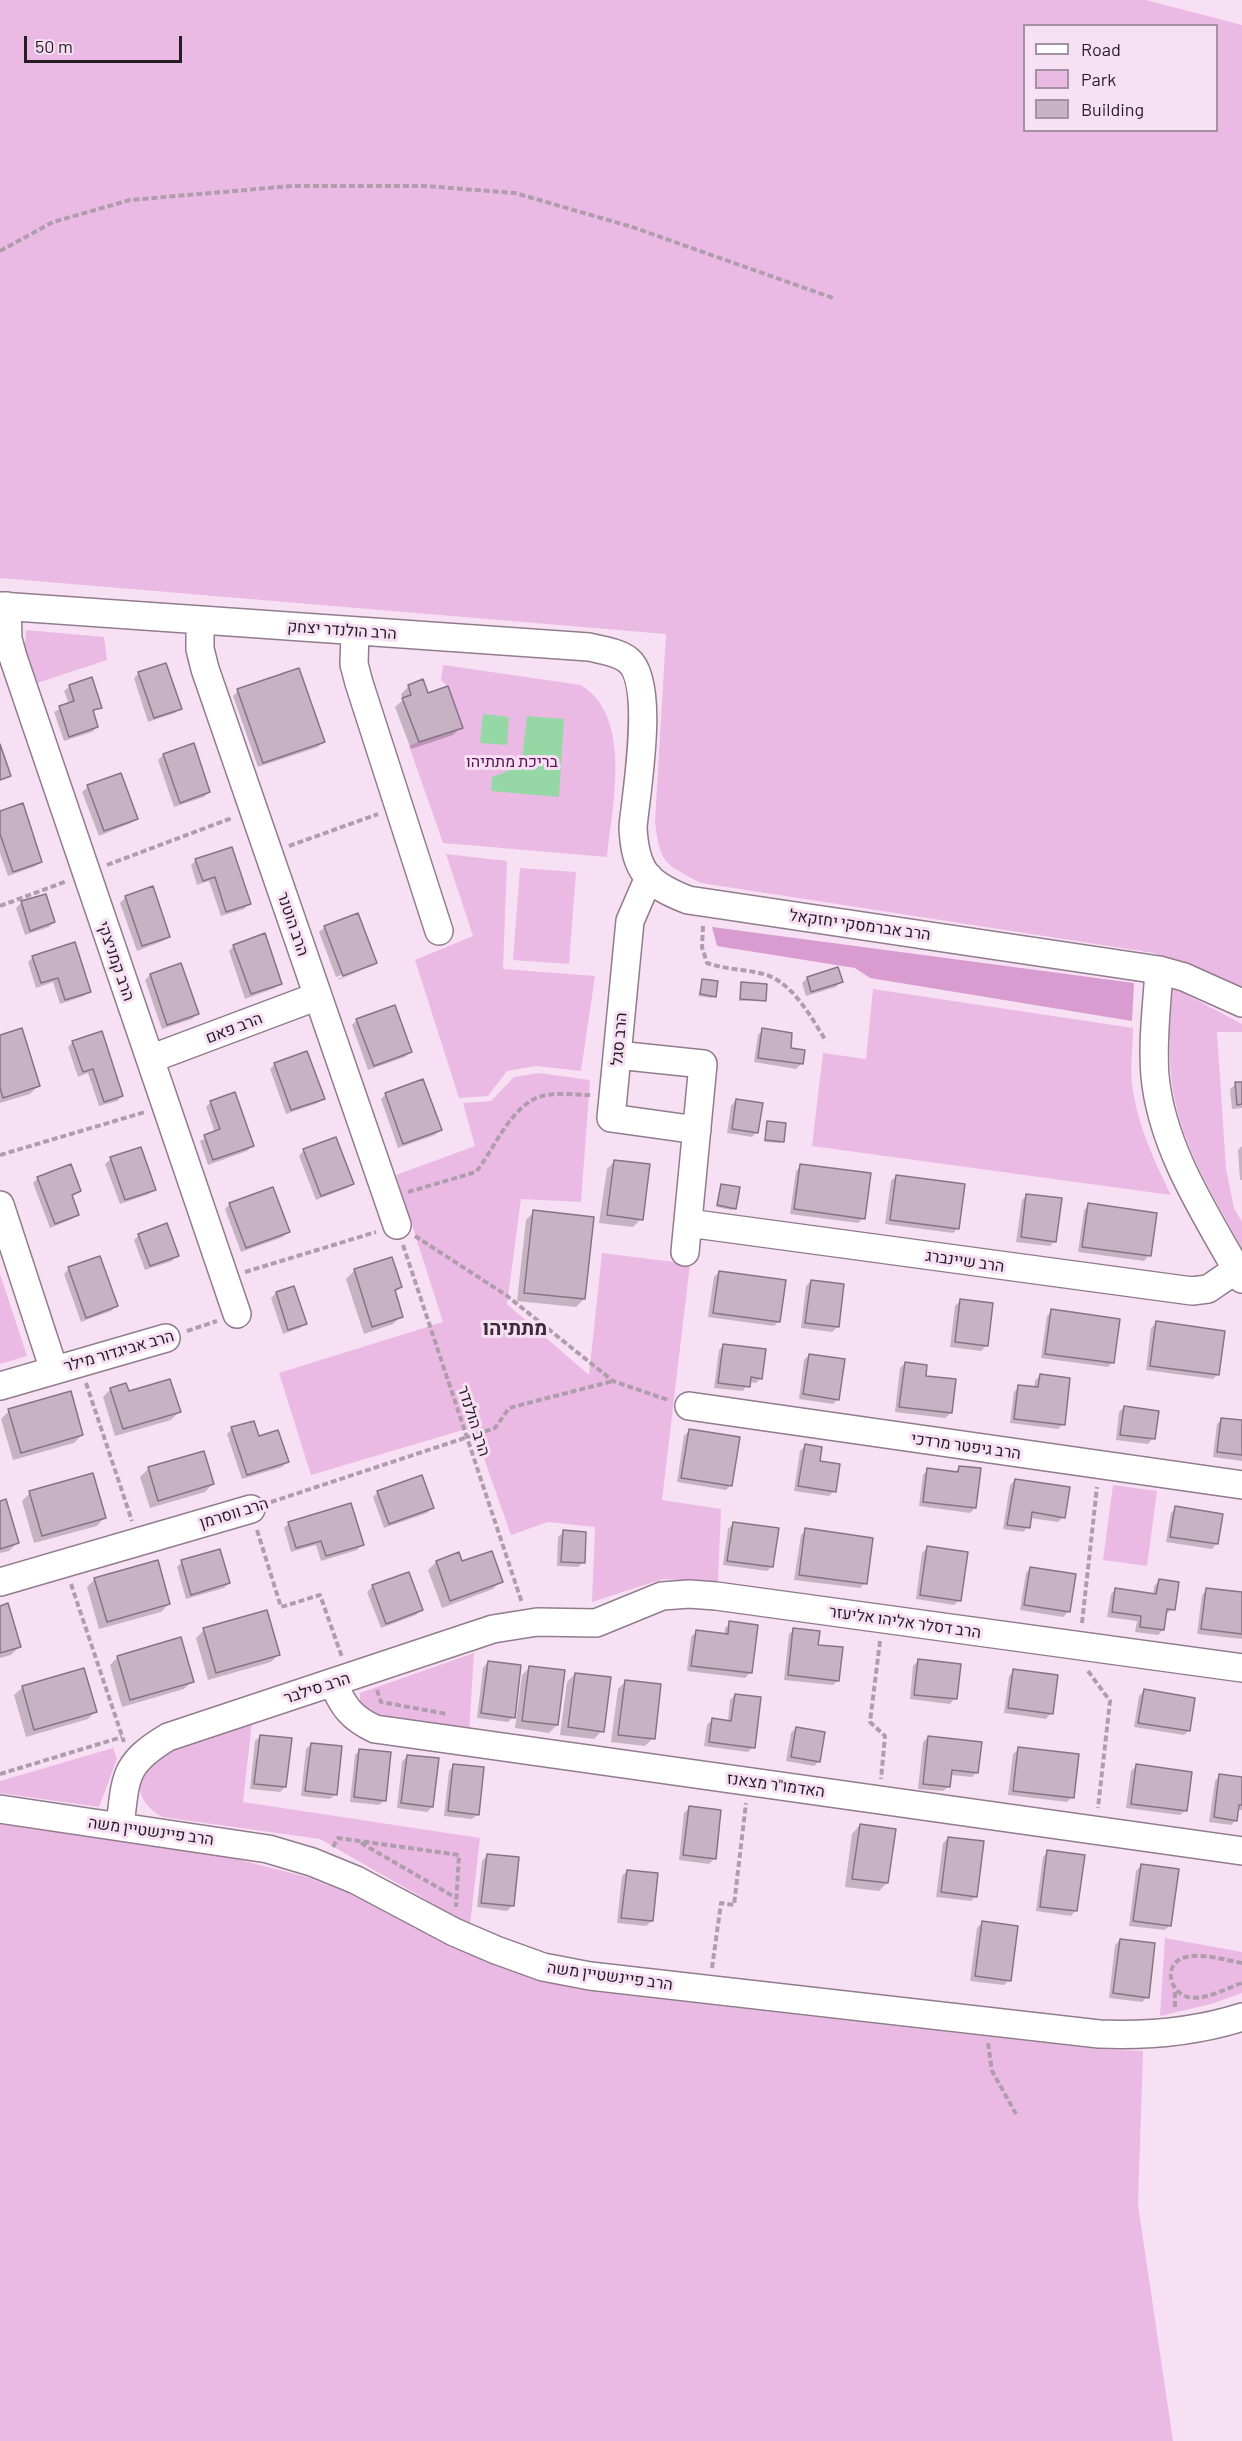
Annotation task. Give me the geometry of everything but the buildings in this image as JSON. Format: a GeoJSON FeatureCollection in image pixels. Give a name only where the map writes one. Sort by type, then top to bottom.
{"type":"FeatureCollection","features":[{"type":"Feature","properties":{"kind":"street","name":"הרב הולנדר יצחק"},"geometry":{"type":"LineString","coordinates":[[3,606],[589,647],[616,654],[628,660],[638,671],[642,682],[644,709]]}},
{"type":"Feature","properties":{"kind":"street","name":"הרב קמניצקי"},"geometry":{"type":"LineString","coordinates":[[3,606],[13,657],[237,1314]]}},
{"type":"Feature","properties":{"kind":"street","name":"הרב הוטנר"},"geometry":{"type":"LineString","coordinates":[[200,620],[200,649],[205,669],[397,1225]]}},
{"type":"Feature","properties":{"kind":"street"},"geometry":{"type":"LineString","coordinates":[[356,631],[354,664],[439,932]]}},
{"type":"Feature","properties":{"kind":"street","name":"הרב אברמסקי יחזקאל"},"geometry":{"type":"LineString","coordinates":[[644,709],[633,827],[636,861],[662,890],[688,900],[1159,970],[1184,977],[1242,1003]]}},
{"type":"Feature","properties":{"kind":"street","name":"הרב סגל"},"geometry":{"type":"LineString","coordinates":[[649,877],[630,921],[611,1118],[697,1130]]}},
{"type":"Feature","properties":{"kind":"street"},"geometry":{"type":"LineString","coordinates":[[1159,970],[1154,1046],[1155,1078],[1172,1146],[1188,1183],[1239,1274]]}},
{"type":"Feature","properties":{"kind":"street","name":"הרב פאם"},"geometry":{"type":"LineString","coordinates":[[150,1059],[318,996]]}},
{"type":"Feature","properties":{"kind":"street"},"geometry":{"type":"LineString","coordinates":[[617,1055],[703,1064],[685,1252]]}},
{"type":"Feature","properties":{"kind":"street"},"geometry":{"type":"LineString","coordinates":[[0,1205],[54,1370]]}},
{"type":"Feature","properties":{"kind":"street","name":"הרב שיינברג"},"geometry":{"type":"LineString","coordinates":[[688,1223],[1192,1291],[1208,1289],[1239,1274]]}},
{"type":"Feature","properties":{"kind":"street","name":"הרב אביגדור מילר"},"geometry":{"type":"LineString","coordinates":[[0,1386],[166,1338]]}},
{"type":"Feature","properties":{"kind":"street","name":"הרב גיפטר מרדכי"},"geometry":{"type":"LineString","coordinates":[[689,1406],[1242,1485]]}},
{"type":"Feature","properties":{"kind":"street","name":"הרב ווסרמן"},"geometry":{"type":"LineString","coordinates":[[0,1582],[251,1509]]}},
{"type":"Feature","properties":{"kind":"street","name":"הרב דסלר אליהו אליעזר"},"geometry":{"type":"LineString","coordinates":[[573,1625],[596,1623],[614,1618],[662,1596],[689,1594],[1242,1668]]}},
{"type":"Feature","properties":{"kind":"street","name":"הרב סילבר"},"geometry":{"type":"LineString","coordinates":[[132,1767],[136,1758],[168,1737],[494,1629],[529,1623],[573,1625]]}},
{"type":"Feature","properties":{"kind":"street","name":"האדמו\"ר מצאנז"},"geometry":{"type":"LineString","coordinates":[[350,1677],[343,1706],[351,1716],[375,1729],[1242,1851]]}},
{"type":"Feature","properties":{"kind":"street"},"geometry":{"type":"LineString","coordinates":[[120,1826],[124,1794],[132,1767]]}},
{"type":"Feature","properties":{"kind":"street","name":"הרב פיינשטיין משה"},"geometry":{"type":"LineString","coordinates":[[0,1809],[268,1850],[322,1866],[356,1880],[454,1932],[543,1967],[590,1976],[1098,2034],[1142,2036],[1209,2027],[1242,2017]]}},
{"type":"Feature","properties":{"kind":"path"},"geometry":{"type":"LineString","coordinates":[[0,251],[53,222],[130,200],[292,186],[426,186],[515,193],[629,226],[833,297]]}},
{"type":"Feature","properties":{"kind":"path"},"geometry":{"type":"LineString","coordinates":[[269,853],[399,807]]}},
{"type":"Feature","properties":{"kind":"path"},"geometry":{"type":"LineString","coordinates":[[0,906],[254,810]]}},
{"type":"Feature","properties":{"kind":"path"},"geometry":{"type":"LineString","coordinates":[[703,902],[702,947],[707,963],[724,969],[767,976],[785,987],[806,1010],[825,1041]]}},
{"type":"Feature","properties":{"kind":"path"},"geometry":{"type":"LineString","coordinates":[[388,1198],[476,1172],[497,1139],[518,1113],[535,1099],[555,1095],[614,1096]]}},
{"type":"Feature","properties":{"kind":"path"},"geometry":{"type":"LineString","coordinates":[[0,1155],[166,1106]]}},
{"type":"Feature","properties":{"kind":"path"},"geometry":{"type":"LineString","coordinates":[[225,1279],[397,1225],[490,1284],[613,1381],[689,1406]]}},
{"type":"Feature","properties":{"kind":"path","name":"הרב הולנדר"},"geometry":{"type":"LineString","coordinates":[[397,1225],[529,1623]]}},
{"type":"Feature","properties":{"kind":"path","name":"הרב אביגדור מילר"},"geometry":{"type":"LineString","coordinates":[[166,1338],[237,1314]]}},
{"type":"Feature","properties":{"kind":"path"},"geometry":{"type":"LineString","coordinates":[[79,1363],[138,1542]]}},
{"type":"Feature","properties":{"kind":"path","name":"הרב ווסרמן"},"geometry":{"type":"LineString","coordinates":[[251,1509],[495,1428],[509,1408],[613,1381]]}},
{"type":"Feature","properties":{"kind":"path"},"geometry":{"type":"LineString","coordinates":[[251,1509],[281,1607],[320,1595],[350,1677],[381,1702],[432,1709],[463,1719],[461,1742]]}},
{"type":"Feature","properties":{"kind":"path"},"geometry":{"type":"LineString","coordinates":[[65,1564],[132,1767]]}},
{"type":"Feature","properties":{"kind":"path"},"geometry":{"type":"LineString","coordinates":[[879,1800],[885,1736],[870,1722],[883,1619]]}},
{"type":"Feature","properties":{"kind":"path"},"geometry":{"type":"LineString","coordinates":[[0,1774],[122,1737]]}},
{"type":"Feature","properties":{"kind":"path"},"geometry":{"type":"LineString","coordinates":[[709,1989],[721,1903],[734,1905],[749,1782]]}},
{"type":"Feature","properties":{"kind":"path"},"geometry":{"type":"LineString","coordinates":[[322,1866],[338,1838],[459,1855],[454,1932]]}},
{"type":"Feature","properties":{"kind":"path"},"geometry":{"type":"LineString","coordinates":[[358,1841],[457,1898]]}},
{"type":"Feature","properties":{"kind":"path"},"geometry":{"type":"LineString","coordinates":[[1242,1963],[1189,1956],[1179,1960],[1171,1968],[1170,1978],[1176,1990],[1188,1997],[1201,1997],[1242,1983]]}},
{"type":"Feature","properties":{"kind":"path"},"geometry":{"type":"LineString","coordinates":[[987,2022],[992,2071],[1016,2114]]}},
{"type":"Feature","properties":{"kind":"green space"},"geometry":{"type":"Polygon","coordinates":[[[0,0],[1146,0],[1242,25],[1242,990],[1154,953],[701,883],[679,871],[662,855],[655,822],[666,634],[0,578],[0,0]]]}},
{"type":"Feature","properties":{"kind":"green space"},"geometry":{"type":"Polygon","coordinates":[[[26,630],[104,637],[107,660],[34,684],[25,646],[26,630]]]}},
{"type":"Feature","properties":{"kind":"green space","name":"בריכת מתתיהו"},"geometry":{"type":"Polygon","coordinates":[[[443,665],[581,685],[597,700],[608,718],[615,764],[615,789],[607,857],[443,843],[409,746],[418,742],[402,698],[411,694],[408,685],[423,679],[428,692],[447,686],[441,680],[443,665]]]}},
{"type":"Feature","properties":{"kind":"green space"},"geometry":{"type":"Polygon","coordinates":[[[446,854],[507,861],[503,969],[595,976],[581,1071],[536,1066],[507,1071],[488,1096],[459,1098],[415,960],[473,936],[446,854]]]}},
{"type":"Feature","properties":{"kind":"green space"},"geometry":{"type":"Polygon","coordinates":[[[520,868],[576,872],[569,964],[513,960],[520,868]]]}},
{"type":"Feature","properties":{"kind":"green space"},"geometry":{"type":"Polygon","coordinates":[[[1172,987],[1242,1024],[1242,1032],[1217,1032],[1226,1169],[1234,1208],[1242,1222],[1242,1248],[1197,1164],[1180,1120],[1174,1097],[1170,1063],[1172,987]]]}},
{"type":"Feature","properties":{"kind":"green space"},"geometry":{"type":"Polygon","coordinates":[[[873,989],[1133,1028],[1131,1070],[1134,1099],[1147,1141],[1171,1195],[812,1146],[823,1053],[866,1059],[873,989]]]}},
{"type":"Feature","properties":{"kind":"green space"},"geometry":{"type":"Polygon","coordinates":[[[539,1073],[590,1080],[581,1202],[521,1199],[507,1304],[589,1375],[602,1253],[690,1264],[662,1500],[721,1509],[718,1582],[663,1579],[592,1602],[595,1527],[548,1522],[511,1535],[473,1427],[311,1475],[279,1373],[443,1322],[396,1175],[475,1146],[463,1103],[491,1101],[514,1077],[539,1073]]]}},
{"type":"Feature","properties":{"kind":"green space"},"geometry":{"type":"Polygon","coordinates":[[[0,1274],[27,1356],[0,1364],[0,1274]]]}},
{"type":"Feature","properties":{"kind":"green space"},"geometry":{"type":"Polygon","coordinates":[[[1113,1485],[1157,1491],[1147,1566],[1103,1560],[1113,1485]]]}},
{"type":"Feature","properties":{"kind":"green space"},"geometry":{"type":"Polygon","coordinates":[[[474,1653],[469,1734],[377,1718],[360,1702],[360,1693],[474,1653]]]}},
{"type":"Feature","properties":{"kind":"green space"},"geometry":{"type":"Polygon","coordinates":[[[252,1722],[243,1802],[480,1838],[470,1925],[320,1839],[162,1817],[145,1802],[139,1785],[145,1768],[153,1760],[182,1744],[252,1722]]]}},
{"type":"Feature","properties":{"kind":"green space"},"geometry":{"type":"Polygon","coordinates":[[[113,1748],[117,1759],[99,1807],[0,1793],[0,1781],[113,1748]]]}},
{"type":"Feature","properties":{"kind":"green space"},"geometry":{"type":"Polygon","coordinates":[[[0,1824],[228,1857],[307,1877],[350,1894],[448,1946],[539,1981],[588,1991],[1097,2049],[1143,2051],[1138,2205],[1173,2441],[0,2441],[0,1824]]]}},
{"type":"Feature","properties":{"kind":"green space"},"geometry":{"type":"Polygon","coordinates":[[[1165,1938],[1242,1952],[1242,1993],[1211,2004],[1160,2016],[1165,1938]]]}},
{"type":"Feature","properties":{"kind":"shaded area"},"geometry":{"type":"Polygon","coordinates":[[[483,714],[509,717],[507,745],[480,743],[483,714]]]}},
{"type":"Feature","properties":{"kind":"shaded area"},"geometry":{"type":"Polygon","coordinates":[[[527,716],[564,719],[559,797],[491,791],[492,777],[506,772],[522,759],[527,716]]]}},
{"type":"Feature","properties":{"kind":"shaded area"},"geometry":{"type":"Polygon","coordinates":[[[712,927],[1134,983],[1132,1021],[870,978],[855,968],[717,946],[712,927]]]}},
{"type":"Feature","properties":{"kind":"district","name":"מתתיהו"},"geometry":{"type":"Point","coordinates":[515,1328]}}]}
